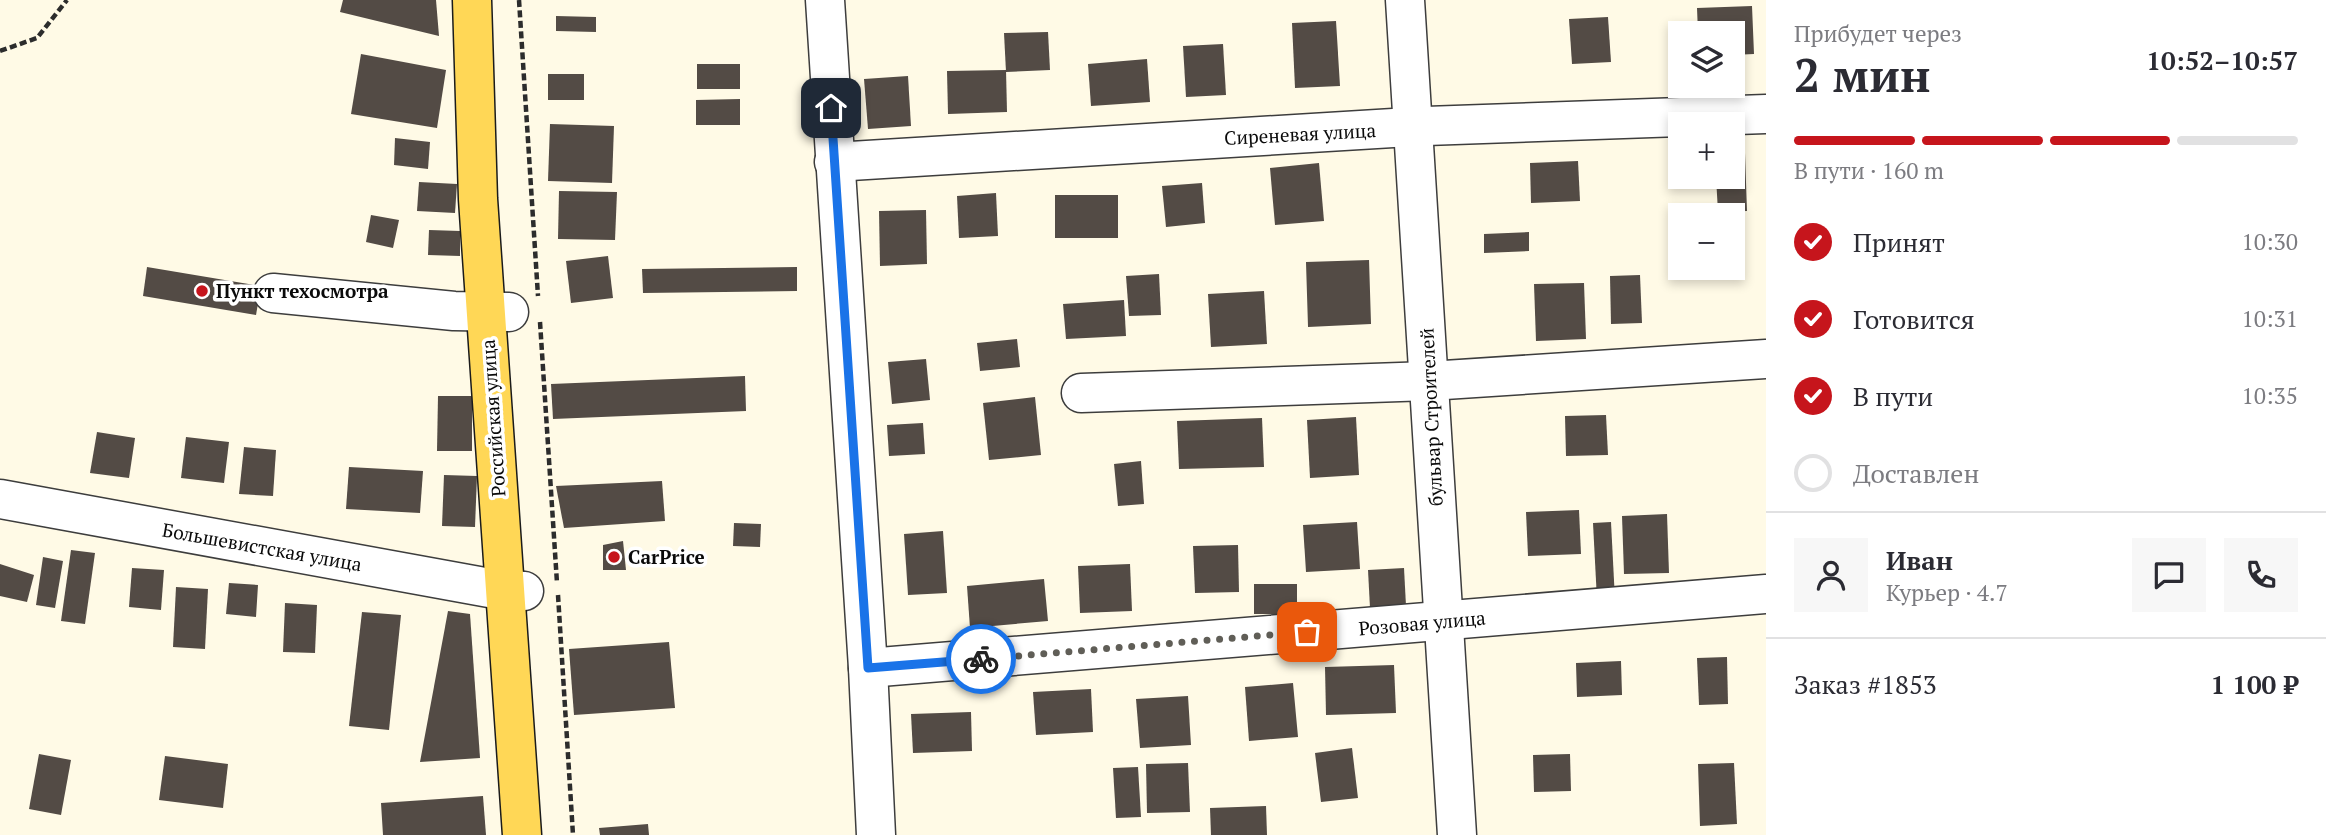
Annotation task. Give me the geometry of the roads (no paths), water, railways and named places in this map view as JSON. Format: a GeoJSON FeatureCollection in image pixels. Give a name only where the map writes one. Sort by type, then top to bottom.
{"type":"FeatureCollection","features":[{"type":"Feature","properties":{"kind":"main road","name":"Российская улица"},"geometry":{"type":"LineString","coordinates":[[472,0],[478,199],[519,313]]}},
{"type":"Feature","properties":{"kind":"main road","name":"Российская улица"},"geometry":{"type":"LineString","coordinates":[[497,0],[503,197],[519,313],[515,591],[522,835]]}},
{"type":"Feature","properties":{"kind":"main road","name":"Российская улица"},"geometry":{"type":"LineString","coordinates":[[515,591],[540,835]]}},
{"type":"Feature","properties":{"kind":"street"},"geometry":{"type":"LineString","coordinates":[[825,0],[868,668],[876,835]]}},
{"type":"Feature","properties":{"kind":"street","name":"бульвар Строителей"},"geometry":{"type":"LineString","coordinates":[[1405,0],[1457,835]]}},
{"type":"Feature","properties":{"kind":"street","name":"Сиреневая улица"},"geometry":{"type":"LineString","coordinates":[[834,162],[1413,127],[1766,114]]}},
{"type":"Feature","properties":{"kind":"street"},"geometry":{"type":"LineString","coordinates":[[272,293],[519,313]]}},
{"type":"Feature","properties":{"kind":"street"},"geometry":{"type":"LineString","coordinates":[[1081,393],[1429,381],[1766,359]]}},
{"type":"Feature","properties":{"kind":"street","name":"Большевистская улица"},"geometry":{"type":"LineString","coordinates":[[0,499],[515,591]]}},
{"type":"Feature","properties":{"kind":"street","name":"Розовая улица"},"geometry":{"type":"LineString","coordinates":[[868,668],[1766,594]]}},
{"type":"Feature","properties":{"kind":"place","name":"Пункт техосмотра"},"geometry":{"type":"Point","coordinates":[202,291]}},
{"type":"Feature","properties":{"kind":"place","name":"CarPrice"},"geometry":{"type":"Point","coordinates":[614,557]}}]}
